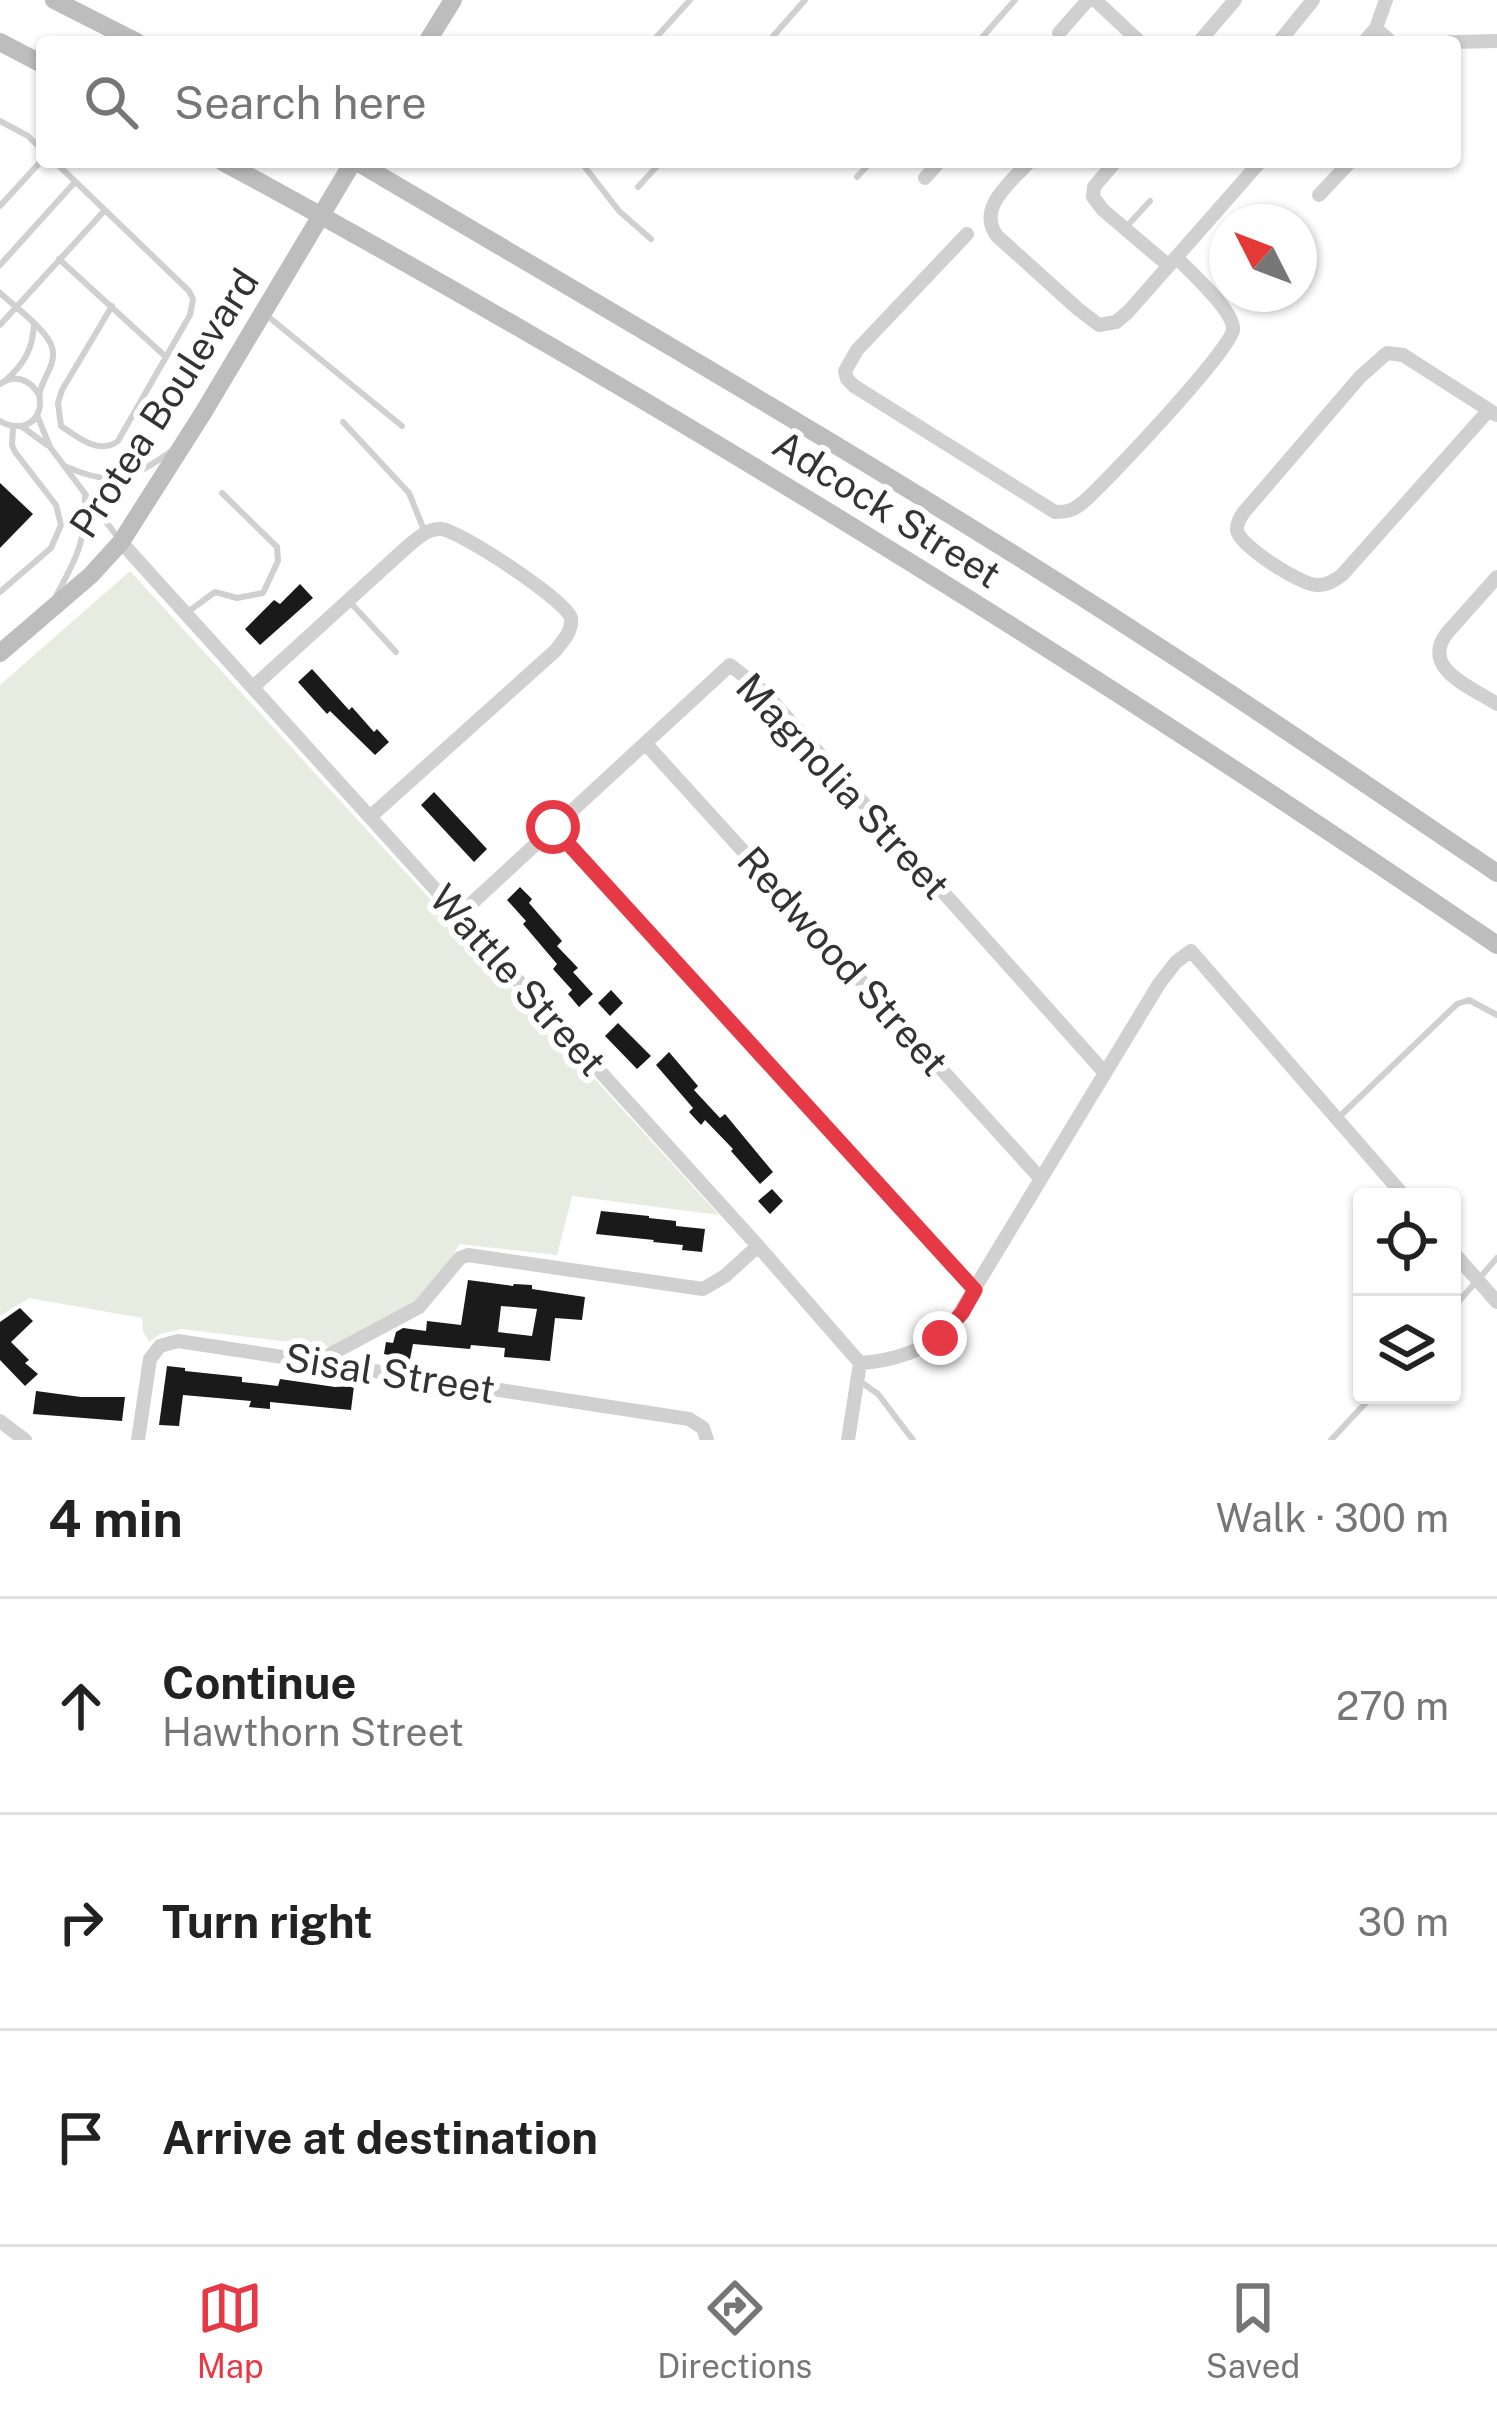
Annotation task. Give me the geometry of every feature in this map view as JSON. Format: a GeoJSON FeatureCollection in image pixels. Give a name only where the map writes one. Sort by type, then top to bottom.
{"type":"FeatureCollection","features":[{"type":"Feature","properties":{"kind":"main road"},"geometry":{"type":"LineString","coordinates":[[54,0],[124,36]]}},
{"type":"Feature","properties":{"kind":"main road"},"geometry":{"type":"LineString","coordinates":[[432,36],[453,0]]}},
{"type":"Feature","properties":{"kind":"main road"},"geometry":{"type":"LineString","coordinates":[[0,42],[36,61]]}},
{"type":"Feature","properties":{"kind":"main road","name":"Adcock Street"},"geometry":{"type":"LineString","coordinates":[[234,168],[662,410],[893,549],[1128,698],[1497,945]]}},
{"type":"Feature","properties":{"kind":"main road","name":"Protea Boulevard"},"geometry":{"type":"LineString","coordinates":[[0,653],[91,575],[121,542],[352,168]]}},
{"type":"Feature","properties":{"kind":"main road","name":"Adcock Street"},"geometry":{"type":"LineString","coordinates":[[366,168],[973,530],[1150,641],[1497,873]]}},
{"type":"Feature","properties":{"kind":"street"},"geometry":{"type":"LineString","coordinates":[[1059,33],[1092,0],[1133,36]]}},
{"type":"Feature","properties":{"kind":"street"},"geometry":{"type":"LineString","coordinates":[[1203,36],[1235,0]]}},
{"type":"Feature","properties":{"kind":"street"},"geometry":{"type":"LineString","coordinates":[[1285,36],[1313,0]]}},
{"type":"Feature","properties":{"kind":"street"},"geometry":{"type":"LineString","coordinates":[[1369,36],[1383,1]]}},
{"type":"Feature","properties":{"kind":"street"},"geometry":{"type":"LineString","coordinates":[[1376,28],[1385,36]]}},
{"type":"Feature","properties":{"kind":"street"},"geometry":{"type":"LineString","coordinates":[[1461,42],[1497,41]]}},
{"type":"Feature","properties":{"kind":"street"},"geometry":{"type":"LineString","coordinates":[[925,178],[934,168]]}},
{"type":"Feature","properties":{"kind":"street"},"geometry":{"type":"LineString","coordinates":[[1024,168],[994,203],[990,226],[1099,325],[1117,322],[1255,168]]}},
{"type":"Feature","properties":{"kind":"street"},"geometry":{"type":"LineString","coordinates":[[967,234],[857,350],[845,370],[847,379],[1055,512],[1067,512],[1101,485],[1213,363],[1231,336],[1232,320],[1223,308],[1173,262],[1103,210],[1092,194],[1110,168]]}},
{"type":"Feature","properties":{"kind":"street"},"geometry":{"type":"LineString","coordinates":[[1319,195],[1344,168]]}},
{"type":"Feature","properties":{"kind":"street"},"geometry":{"type":"LineString","coordinates":[[1394,352],[1403,355],[1493,413],[1332,582],[1310,584],[1240,538],[1239,519],[1381,357],[1394,352]]}},
{"type":"Feature","properties":{"kind":"street"},"geometry":{"type":"LineString","coordinates":[[253,687],[425,533],[451,532],[566,608],[570,628],[555,651],[370,817]]}},
{"type":"Feature","properties":{"kind":"street","name":"Wattle Street"},"geometry":{"type":"LineString","coordinates":[[121,542],[860,1363]]}},
{"type":"Feature","properties":{"kind":"street"},"geometry":{"type":"LineString","coordinates":[[1497,577],[1439,643],[1437,654],[1447,671],[1497,704]]}},
{"type":"Feature","properties":{"kind":"street","name":"Magnolia Street"},"geometry":{"type":"LineString","coordinates":[[459,914],[730,665],[752,681],[1105,1073]]}},
{"type":"Feature","properties":{"kind":"street","name":"Redwood Street"},"geometry":{"type":"LineString","coordinates":[[645,743],[1041,1179]]}},
{"type":"Feature","properties":{"kind":"street"},"geometry":{"type":"LineString","coordinates":[[553,827],[975,1290]]}},
{"type":"Feature","properties":{"kind":"street"},"geometry":{"type":"LineString","coordinates":[[848,1440],[860,1363],[881,1362],[927,1346],[962,1313],[1168,970],[1191,951],[1397,1188]]}},
{"type":"Feature","properties":{"kind":"street"},"geometry":{"type":"LineString","coordinates":[[316,1362],[419,1307],[460,1258],[482,1256],[703,1288],[725,1276],[758,1246]]}},
{"type":"Feature","properties":{"kind":"street"},"geometry":{"type":"LineString","coordinates":[[1461,1261],[1497,1302]]}},
{"type":"Feature","properties":{"kind":"street","name":"Sisal Street"},"geometry":{"type":"LineString","coordinates":[[138,1440],[150,1359],[169,1342],[689,1419],[703,1428],[707,1440]]}},
{"type":"Feature","properties":{"kind":"street"},"geometry":{"type":"LineString","coordinates":[[0,1421],[25,1440]]}},
{"type":"Feature","properties":{"kind":"lane"},"geometry":{"type":"LineString","coordinates":[[657,36],[689,0]]}},
{"type":"Feature","properties":{"kind":"lane"},"geometry":{"type":"LineString","coordinates":[[773,36],[805,0]]}},
{"type":"Feature","properties":{"kind":"lane"},"geometry":{"type":"LineString","coordinates":[[983,36],[1015,0]]}},
{"type":"Feature","properties":{"kind":"lane"},"geometry":{"type":"LineString","coordinates":[[0,121],[36,144]]}},
{"type":"Feature","properties":{"kind":"lane"},"geometry":{"type":"LineString","coordinates":[[0,206],[36,167]]}},
{"type":"Feature","properties":{"kind":"lane"},"geometry":{"type":"LineString","coordinates":[[61,168],[193,299],[190,315],[118,441],[101,448],[62,426],[58,404],[112,306]]}},
{"type":"Feature","properties":{"kind":"lane"},"geometry":{"type":"LineString","coordinates":[[586,168],[619,211],[651,239]]}},
{"type":"Feature","properties":{"kind":"lane"},"geometry":{"type":"LineString","coordinates":[[638,187],[655,168]]}},
{"type":"Feature","properties":{"kind":"lane"},"geometry":{"type":"LineString","coordinates":[[857,177],[865,168]]}},
{"type":"Feature","properties":{"kind":"lane"},"geometry":{"type":"LineString","coordinates":[[0,265],[75,182]]}},
{"type":"Feature","properties":{"kind":"lane"},"geometry":{"type":"LineString","coordinates":[[1125,229],[1150,201]]}},
{"type":"Feature","properties":{"kind":"lane"},"geometry":{"type":"LineString","coordinates":[[0,326],[105,210]]}},
{"type":"Feature","properties":{"kind":"lane"},"geometry":{"type":"LineString","coordinates":[[59,259],[166,357]]}},
{"type":"Feature","properties":{"kind":"lane"},"geometry":{"type":"LineString","coordinates":[[0,293],[52,344],[37,414],[50,447],[121,542]]}},
{"type":"Feature","properties":{"kind":"lane"},"geometry":{"type":"LineString","coordinates":[[263,312],[401,426]]}},
{"type":"Feature","properties":{"kind":"lane"},"geometry":{"type":"LineString","coordinates":[[3,382],[32,347],[34,324]]}},
{"type":"Feature","properties":{"kind":"lane"},"geometry":{"type":"LineString","coordinates":[[3,382],[14,378],[29,382],[39,395]]}},
{"type":"Feature","properties":{"kind":"lane"},"geometry":{"type":"LineString","coordinates":[[0,592],[51,548],[62,525],[56,505],[12,445],[18,427],[37,414]]}},
{"type":"Feature","properties":{"kind":"lane"},"geometry":{"type":"LineString","coordinates":[[0,421],[50,447]]}},
{"type":"Feature","properties":{"kind":"lane"},"geometry":{"type":"LineString","coordinates":[[343,422],[409,494],[425,533]]}},
{"type":"Feature","properties":{"kind":"lane"},"geometry":{"type":"LineString","coordinates":[[64,465],[86,475],[119,479],[146,469],[187,439]]}},
{"type":"Feature","properties":{"kind":"lane"},"geometry":{"type":"LineString","coordinates":[[45,615],[82,543],[85,493]]}},
{"type":"Feature","properties":{"kind":"lane"},"geometry":{"type":"LineString","coordinates":[[186,613],[215,592],[237,598],[263,593],[278,561],[277,547],[223,493]]}},
{"type":"Feature","properties":{"kind":"lane"},"geometry":{"type":"LineString","coordinates":[[349,602],[396,652]]}},
{"type":"Feature","properties":{"kind":"lane"},"geometry":{"type":"LineString","coordinates":[[1337,1119],[1456,1004],[1469,1000],[1497,1015]]}},
{"type":"Feature","properties":{"kind":"lane"},"geometry":{"type":"LineString","coordinates":[[1461,1300],[1497,1258]]}},
{"type":"Feature","properties":{"kind":"lane"},"geometry":{"type":"LineString","coordinates":[[858,1380],[878,1394],[913,1440]]}},
{"type":"Feature","properties":{"kind":"lane"},"geometry":{"type":"LineString","coordinates":[[1331,1440],[1365,1404]]}},
{"type":"Feature","properties":{"kind":"shaded area"},"geometry":{"type":"Polygon","coordinates":[[[130,571],[719,1215],[572,1196],[557,1255],[459,1244],[411,1308],[340,1348],[182,1329],[149,1342],[142,1318],[29,1298],[0,1316],[0,685],[130,571]]]}},
{"type":"Feature","properties":{"kind":"building"},"geometry":{"type":"Polygon","coordinates":[[[0,483],[33,514],[0,548],[0,483]]]}},
{"type":"Feature","properties":{"kind":"building"},"geometry":{"type":"Polygon","coordinates":[[[300,584],[313,598],[260,645],[245,629],[274,600],[280,604],[300,584]]]}},
{"type":"Feature","properties":{"kind":"building"},"geometry":{"type":"Polygon","coordinates":[[[312,669],[349,710],[352,707],[389,742],[375,755],[298,682],[312,669]]]}},
{"type":"Feature","properties":{"kind":"building"},"geometry":{"type":"Polygon","coordinates":[[[434,792],[487,849],[474,862],[421,805],[434,792]]]}},
{"type":"Feature","properties":{"kind":"building"},"geometry":{"type":"Polygon","coordinates":[[[520,887],[562,941],[557,946],[593,994],[579,1007],[568,994],[572,990],[553,969],[557,964],[507,900],[520,887]]]}},
{"type":"Feature","properties":{"kind":"building"},"geometry":{"type":"Polygon","coordinates":[[[611,990],[623,1003],[610,1016],[598,1003],[611,990]]]}},
{"type":"Feature","properties":{"kind":"building"},"geometry":{"type":"Polygon","coordinates":[[[618,1023],[651,1056],[637,1069],[605,1036],[618,1023]]]}},
{"type":"Feature","properties":{"kind":"building"},"geometry":{"type":"Polygon","coordinates":[[[669,1052],[698,1086],[694,1090],[720,1118],[725,1114],[773,1172],[760,1184],[705,1120],[701,1125],[689,1112],[693,1108],[656,1065],[669,1052]]]}},
{"type":"Feature","properties":{"kind":"building"},"geometry":{"type":"Polygon","coordinates":[[[772,1189],[783,1201],[770,1214],[758,1201],[772,1189]]]}},
{"type":"Feature","properties":{"kind":"building"},"geometry":{"type":"Polygon","coordinates":[[[601,1211],[705,1229],[702,1252],[654,1240],[596,1234],[601,1211]]]}},
{"type":"Feature","properties":{"kind":"building"},"geometry":{"type":"Polygon","coordinates":[[[468,1280],[532,1285],[532,1289],[585,1297],[582,1320],[555,1318],[550,1361],[504,1357],[505,1348],[471,1345],[470,1349],[413,1344],[410,1359],[384,1354],[386,1342],[393,1343],[396,1332],[403,1328],[426,1331],[427,1321],[461,1325],[468,1280]],[[501,1306],[498,1332],[532,1336],[537,1309],[501,1306]]]}},
{"type":"Feature","properties":{"kind":"building"},"geometry":{"type":"Polygon","coordinates":[[[20,1308],[33,1321],[11,1342],[38,1374],[25,1386],[0,1360],[0,1322],[20,1308]]]}},
{"type":"Feature","properties":{"kind":"building"},"geometry":{"type":"Polygon","coordinates":[[[167,1366],[278,1386],[280,1379],[354,1386],[351,1410],[270,1402],[270,1409],[249,1407],[251,1401],[183,1395],[179,1426],[159,1425],[167,1366]]]}},
{"type":"Feature","properties":{"kind":"building"},"geometry":{"type":"Polygon","coordinates":[[[36,1391],[125,1397],[122,1421],[33,1414],[36,1391]]]}},
{"type":"Feature","properties":{"kind":"route"},"geometry":{"type":"LineString","coordinates":[[553,827],[975,1290],[940,1338]]}}]}
